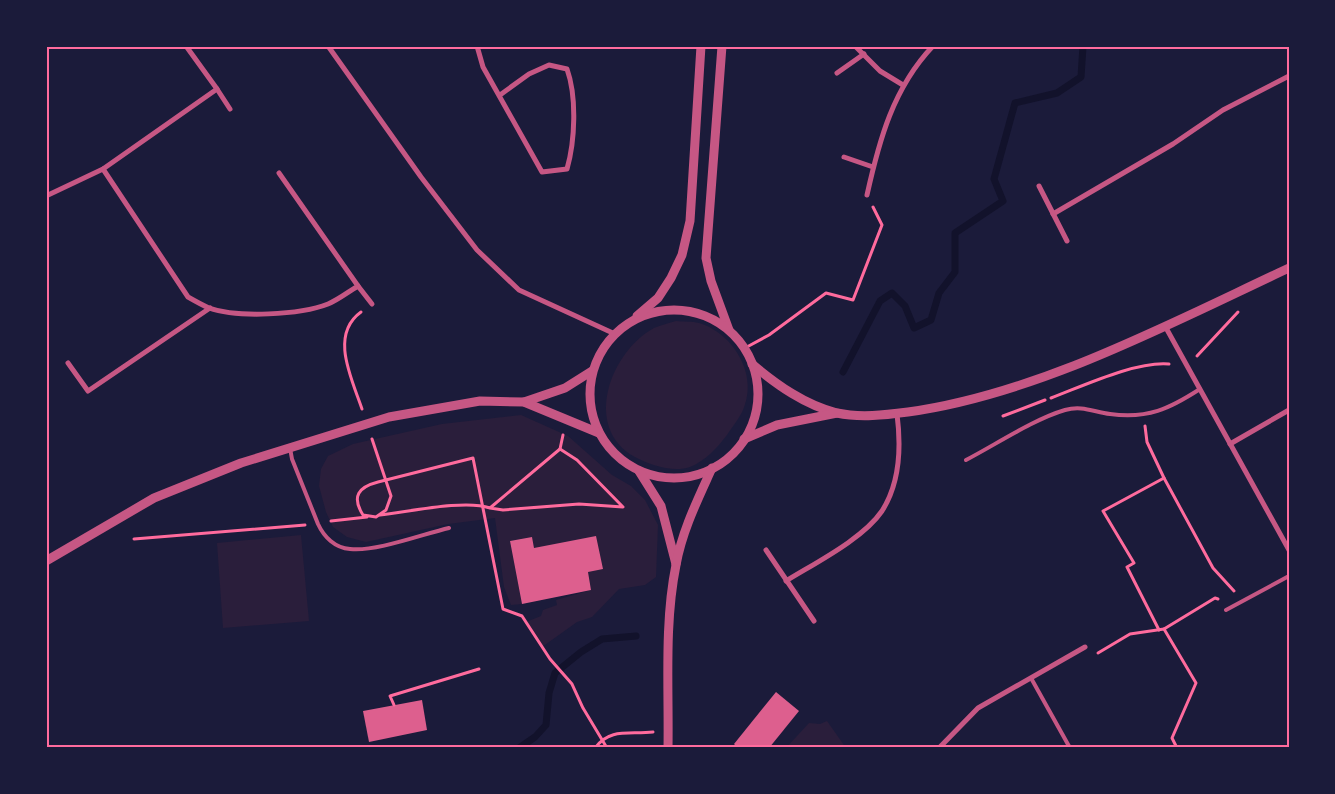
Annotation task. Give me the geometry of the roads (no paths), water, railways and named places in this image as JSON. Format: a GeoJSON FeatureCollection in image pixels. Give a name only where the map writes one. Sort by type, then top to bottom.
{"type":"FeatureCollection","features":[{"type":"Feature","properties":{"kind":"street"},"geometry":{"type":"LineString","coordinates":[[186,46],[230,109]]}},
{"type":"Feature","properties":{"kind":"street"},"geometry":{"type":"LineString","coordinates":[[328,46],[421,177],[477,250],[519,290],[615,334]]}},
{"type":"Feature","properties":{"kind":"street"},"geometry":{"type":"LineString","coordinates":[[477,46],[483,67],[500,94],[542,172],[566,169],[571,153],[574,86],[567,69],[549,65],[530,74],[500,94]]}},
{"type":"Feature","properties":{"kind":"street"},"geometry":{"type":"LineString","coordinates":[[632,321],[651,313],[671,310],[692,312],[712,319],[729,330],[744,348],[752,364],[757,387],[756,410],[744,439],[725,461],[695,475],[676,478],[657,476],[639,471],[616,455],[599,433],[592,413],[589,392],[592,371],[606,344],[615,334],[658,298],[672,278],[682,255],[690,222],[701,46]]}},
{"type":"Feature","properties":{"kind":"street"},"geometry":{"type":"LineString","coordinates":[[722,46],[706,258],[711,281],[729,330]]}},
{"type":"Feature","properties":{"kind":"street"},"geometry":{"type":"LineString","coordinates":[[855,46],[880,71],[902,85]]}},
{"type":"Feature","properties":{"kind":"street"},"geometry":{"type":"LineString","coordinates":[[867,196],[886,119],[902,85],[933,46]]}},
{"type":"Feature","properties":{"kind":"street"},"geometry":{"type":"LineString","coordinates":[[836,73],[864,54]]}},
{"type":"Feature","properties":{"kind":"street"},"geometry":{"type":"LineString","coordinates":[[1053,214],[1156,154],[1224,110],[1289,76]]}},
{"type":"Feature","properties":{"kind":"street"},"geometry":{"type":"LineString","coordinates":[[46,196],[103,169],[216,90]]}},
{"type":"Feature","properties":{"kind":"street"},"geometry":{"type":"LineString","coordinates":[[844,158],[873,167]]}},
{"type":"Feature","properties":{"kind":"street"},"geometry":{"type":"LineString","coordinates":[[103,169],[188,297],[210,308],[285,314],[308,311],[330,304],[358,286]]}},
{"type":"Feature","properties":{"kind":"street"},"geometry":{"type":"LineString","coordinates":[[279,173],[372,304]]}},
{"type":"Feature","properties":{"kind":"street"},"geometry":{"type":"LineString","coordinates":[[1039,186],[1067,241]]}},
{"type":"Feature","properties":{"kind":"street"},"geometry":{"type":"LineString","coordinates":[[744,439],[777,425],[837,413],[870,416],[897,414],[978,399],[1060,370],[1165,326],[1289,268]]}},
{"type":"Feature","properties":{"kind":"street"},"geometry":{"type":"LineString","coordinates":[[68,363],[88,391],[210,308]]}},
{"type":"Feature","properties":{"kind":"street"},"geometry":{"type":"LineString","coordinates":[[1165,326],[1289,550]]}},
{"type":"Feature","properties":{"kind":"street"},"geometry":{"type":"LineString","coordinates":[[752,364],[771,380],[802,399],[837,413]]}},
{"type":"Feature","properties":{"kind":"street"},"geometry":{"type":"LineString","coordinates":[[46,560],[154,498],[241,463],[389,417],[480,401],[524,402],[565,388],[592,371]]}},
{"type":"Feature","properties":{"kind":"street"},"geometry":{"type":"LineString","coordinates":[[524,402],[599,433]]}},
{"type":"Feature","properties":{"kind":"street"},"geometry":{"type":"LineString","coordinates":[[1230,444],[1289,410]]}},
{"type":"Feature","properties":{"kind":"street"},"geometry":{"type":"LineString","coordinates":[[786,581],[862,531],[882,511],[893,486],[899,456],[897,414]]}},
{"type":"Feature","properties":{"kind":"street"},"geometry":{"type":"LineString","coordinates":[[668,748],[670,626],[676,564],[694,508],[712,468]]}},
{"type":"Feature","properties":{"kind":"street"},"geometry":{"type":"LineString","coordinates":[[639,471],[661,506],[676,564]]}},
{"type":"Feature","properties":{"kind":"street"},"geometry":{"type":"LineString","coordinates":[[766,550],[814,621]]}},
{"type":"Feature","properties":{"kind":"street"},"geometry":{"type":"LineString","coordinates":[[939,748],[978,708],[1085,647]]}},
{"type":"Feature","properties":{"kind":"lane"},"geometry":{"type":"LineString","coordinates":[[966,460],[1066,410],[1089,408],[1109,414],[1158,413],[1200,389]]}},
{"type":"Feature","properties":{"kind":"lane"},"geometry":{"type":"LineString","coordinates":[[290,448],[292,459],[318,524],[322,532],[334,544],[350,549],[371,548],[449,528]]}},
{"type":"Feature","properties":{"kind":"lane"},"geometry":{"type":"LineString","coordinates":[[1226,610],[1289,576]]}},
{"type":"Feature","properties":{"kind":"lane"},"geometry":{"type":"LineString","coordinates":[[1031,678],[1070,748]]}},
{"type":"Feature","properties":{"kind":"waterway"},"geometry":{"type":"LineString","coordinates":[[843,372],[880,301],[892,293],[905,306],[914,328],[931,320],[939,293],[955,272],[955,233],[1003,201],[994,179],[1015,103],[1057,93],[1081,77],[1083,46]]}},
{"type":"Feature","properties":{"kind":"waterway"},"geometry":{"type":"LineString","coordinates":[[519,748],[535,737],[546,725],[549,693],[555,673],[581,652],[602,639],[636,636]]}}]}
